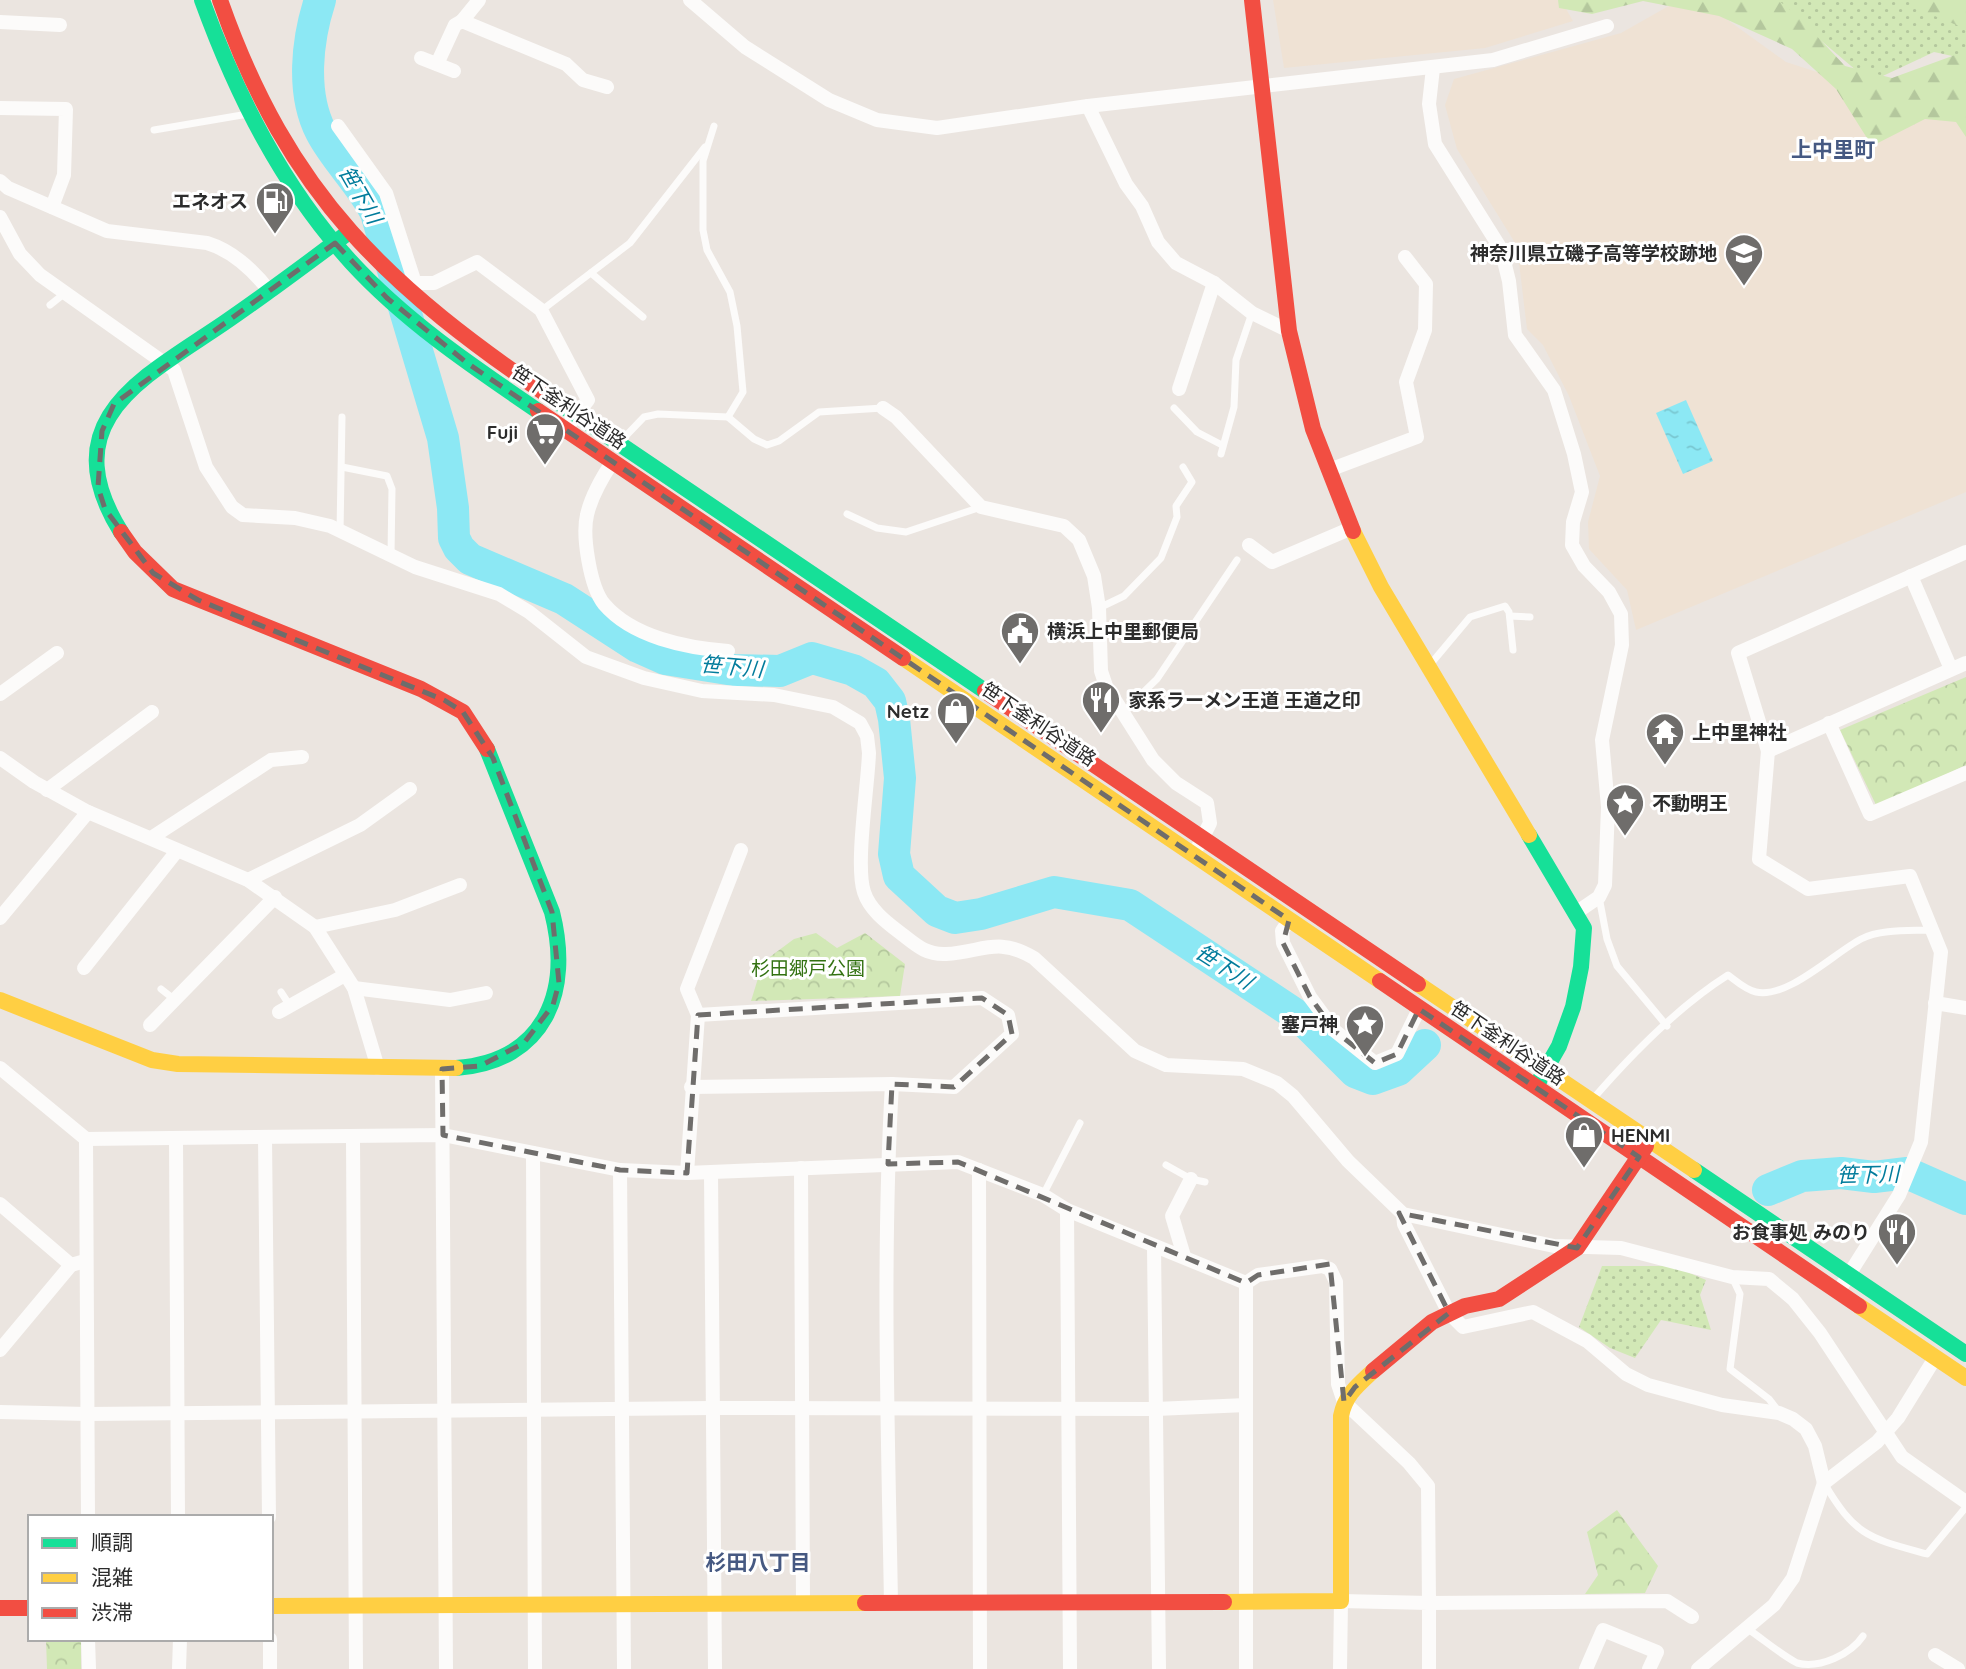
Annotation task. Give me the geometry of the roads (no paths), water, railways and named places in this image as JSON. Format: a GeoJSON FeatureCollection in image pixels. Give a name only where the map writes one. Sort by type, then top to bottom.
{"type":"FeatureCollection","features":[{"type":"Feature","properties":{"kind":"street","name":"笹下釜利谷道路"},"geometry":{"type":"LineString","coordinates":[[202,0],[219,48],[276,165],[335,243],[387,298],[467,363],[1966,1378]]}},
{"type":"Feature","properties":{"kind":"street","name":"笹下釜利谷道路"},"geometry":{"type":"LineString","coordinates":[[220,0],[237,49],[283,141],[350,231],[379,265],[414,290],[473,345],[1966,1354]]}},
{"type":"Feature","properties":{"kind":"street"},"geometry":{"type":"LineString","coordinates":[[437,64],[455,25],[462,21],[479,0]]}},
{"type":"Feature","properties":{"kind":"street"},"geometry":{"type":"LineString","coordinates":[[690,0],[745,47],[830,100],[877,120],[937,128],[1088,106],[1493,60],[1607,26]]}},
{"type":"Feature","properties":{"kind":"street"},"geometry":{"type":"LineString","coordinates":[[1252,0],[1289,331],[1313,429],[1352,528],[1381,587],[1577,912],[1584,928],[1584,964],[1547,1070],[1536,1086]]}},
{"type":"Feature","properties":{"kind":"street"},"geometry":{"type":"LineString","coordinates":[[462,21],[566,64],[583,79],[607,87]]}},
{"type":"Feature","properties":{"kind":"street"},"geometry":{"type":"LineString","coordinates":[[0,22],[60,25]]}},
{"type":"Feature","properties":{"kind":"street"},"geometry":{"type":"LineString","coordinates":[[421,58],[454,71]]}},
{"type":"Feature","properties":{"kind":"street"},"geometry":{"type":"LineString","coordinates":[[1433,68],[1429,104],[1435,144],[1502,249],[1509,281],[1515,335],[1554,390],[1574,454],[1582,492],[1573,522],[1572,545],[1584,566],[1609,592],[1621,614],[1622,645],[1602,740],[1608,807],[1605,886],[1599,897],[1577,912]]}},
{"type":"Feature","properties":{"kind":"street"},"geometry":{"type":"LineString","coordinates":[[1088,106],[1126,184],[1142,206],[1158,242],[1176,263],[1214,282],[1252,313],[1289,331]]}},
{"type":"Feature","properties":{"kind":"street"},"geometry":{"type":"LineString","coordinates":[[0,108],[66,109],[64,175],[52,207]]}},
{"type":"Feature","properties":{"kind":"street"},"geometry":{"type":"LineString","coordinates":[[338,126],[386,193],[414,290],[477,262],[541,310],[589,400],[566,429]]}},
{"type":"Feature","properties":{"kind":"street"},"geometry":{"type":"LineString","coordinates":[[0,181],[107,231],[207,243],[221,248],[255,272],[270,292]]}},
{"type":"Feature","properties":{"kind":"street"},"geometry":{"type":"LineString","coordinates":[[3,226],[20,254],[40,275],[174,370],[206,467],[232,507],[243,515],[295,518],[330,526],[415,567],[499,594],[529,612],[586,657],[644,678],[702,691],[775,695],[833,707],[860,723],[869,753],[862,869],[864,893],[880,917],[924,952],[946,954],[986,945],[1019,949],[1034,958],[1135,1051],[1154,1062],[1182,1067],[1243,1069],[1277,1083],[1293,1096],[1348,1161],[1402,1214],[1554,1246],[1621,1248],[1732,1277],[1769,1279],[1793,1299],[1820,1333],[1902,1457],[1966,1505]]}},
{"type":"Feature","properties":{"kind":"street"},"geometry":{"type":"LineString","coordinates":[[0,1000],[152,1060],[178,1064],[442,1069],[480,1066],[524,1043],[553,1005],[559,983],[559,940],[552,912],[493,758],[463,712],[444,700],[173,589],[153,573],[105,509],[98,487],[96,461],[102,431],[114,404],[165,364],[270,292],[350,231]]}},
{"type":"Feature","properties":{"kind":"street"},"geometry":{"type":"LineString","coordinates":[[1329,470],[1417,437],[1406,382],[1425,330],[1426,284],[1405,257]]}},
{"type":"Feature","properties":{"kind":"street"},"geometry":{"type":"LineString","coordinates":[[1179,389],[1214,282]]}},
{"type":"Feature","properties":{"kind":"street"},"geometry":{"type":"LineString","coordinates":[[883,408],[896,417],[981,506],[1064,526],[1080,540],[1088,555],[1099,608],[1101,671],[1123,713],[1161,768],[1176,783],[1207,803],[1210,822],[1193,855]]}},
{"type":"Feature","properties":{"kind":"street"},"geometry":{"type":"LineString","coordinates":[[613,461],[587,514],[586,543],[596,590],[604,604],[634,626],[667,641],[727,651]]}},
{"type":"Feature","properties":{"kind":"street"},"geometry":{"type":"LineString","coordinates":[[1249,545],[1272,562],[1352,528]]}},
{"type":"Feature","properties":{"kind":"street"},"geometry":{"type":"LineString","coordinates":[[1839,1292],[1899,1195],[1921,1142],[1941,952],[1910,876],[1808,889],[1759,859],[1768,751],[1738,653],[1966,552]]}},
{"type":"Feature","properties":{"kind":"street"},"geometry":{"type":"LineString","coordinates":[[1911,576],[1951,669]]}},
{"type":"Feature","properties":{"kind":"street"},"geometry":{"type":"LineString","coordinates":[[0,694],[57,653]]}},
{"type":"Feature","properties":{"kind":"street"},"geometry":{"type":"LineString","coordinates":[[1768,751],[1966,663]]}},
{"type":"Feature","properties":{"kind":"street"},"geometry":{"type":"LineString","coordinates":[[47,790],[152,712]]}},
{"type":"Feature","properties":{"kind":"street"},"geometry":{"type":"LineString","coordinates":[[1829,723],[1870,814],[1966,773]]}},
{"type":"Feature","properties":{"kind":"street"},"geometry":{"type":"LineString","coordinates":[[151,838],[271,760],[302,757]]}},
{"type":"Feature","properties":{"kind":"street"},"geometry":{"type":"LineString","coordinates":[[3,765],[88,812],[248,880],[314,927],[354,988],[378,1068]]}},
{"type":"Feature","properties":{"kind":"street"},"geometry":{"type":"LineString","coordinates":[[248,880],[360,825],[411,789]]}},
{"type":"Feature","properties":{"kind":"street"},"geometry":{"type":"LineString","coordinates":[[0,919],[88,812]]}},
{"type":"Feature","properties":{"kind":"street"},"geometry":{"type":"LineString","coordinates":[[687,1173],[698,1015],[687,989],[741,850]]}},
{"type":"Feature","properties":{"kind":"street"},"geometry":{"type":"LineString","coordinates":[[84,968],[177,851]]}},
{"type":"Feature","properties":{"kind":"street"},"geometry":{"type":"LineString","coordinates":[[314,927],[395,910],[460,885]]}},
{"type":"Feature","properties":{"kind":"street"},"geometry":{"type":"LineString","coordinates":[[150,1025],[275,897]]}},
{"type":"Feature","properties":{"kind":"street"},"geometry":{"type":"LineString","coordinates":[[1289,920],[1282,931],[1283,943],[1310,997],[1335,1031],[1375,1063],[1397,1054],[1419,1009]]}},
{"type":"Feature","properties":{"kind":"street"},"geometry":{"type":"LineString","coordinates":[[285,1009],[345,975]]}},
{"type":"Feature","properties":{"kind":"street"},"geometry":{"type":"LineString","coordinates":[[354,988],[450,1000],[486,993]]}},
{"type":"Feature","properties":{"kind":"street"},"geometry":{"type":"LineString","coordinates":[[691,1087],[892,1084],[954,1087],[1012,1034],[1008,1015],[982,998],[698,1015]]}},
{"type":"Feature","properties":{"kind":"street"},"geometry":{"type":"LineString","coordinates":[[1935,1003],[1966,1008]]}},
{"type":"Feature","properties":{"kind":"street"},"geometry":{"type":"LineString","coordinates":[[0,1068],[86,1139],[443,1135],[620,1170],[687,1173],[958,1162],[1043,1195],[1068,1210],[1245,1283]]}},
{"type":"Feature","properties":{"kind":"street"},"geometry":{"type":"LineString","coordinates":[[442,1069],[446,1669]]}},
{"type":"Feature","properties":{"kind":"street"},"geometry":{"type":"LineString","coordinates":[[891,1603],[887,1408],[888,1164],[892,1084]]}},
{"type":"Feature","properties":{"kind":"street"},"geometry":{"type":"LineString","coordinates":[[265,1138],[269,1515]]}},
{"type":"Feature","properties":{"kind":"street"},"geometry":{"type":"LineString","coordinates":[[353,1138],[356,1669]]}},
{"type":"Feature","properties":{"kind":"street"},"geometry":{"type":"LineString","coordinates":[[86,1139],[78,1263],[87,1414],[88,1515]]}},
{"type":"Feature","properties":{"kind":"street"},"geometry":{"type":"LineString","coordinates":[[176,1139],[178,1515]]}},
{"type":"Feature","properties":{"kind":"street"},"geometry":{"type":"LineString","coordinates":[[1344,1402],[1355,1387],[1432,1322],[1449,1313],[1499,1299],[1577,1248],[1651,1139]]}},
{"type":"Feature","properties":{"kind":"street"},"geometry":{"type":"LineString","coordinates":[[533,1153],[536,1669]]}},
{"type":"Feature","properties":{"kind":"street"},"geometry":{"type":"LineString","coordinates":[[801,1168],[803,1604]]}},
{"type":"Feature","properties":{"kind":"street"},"geometry":{"type":"LineString","coordinates":[[620,1170],[624,1669]]}},
{"type":"Feature","properties":{"kind":"street"},"geometry":{"type":"LineString","coordinates":[[979,1170],[980,1669]]}},
{"type":"Feature","properties":{"kind":"street"},"geometry":{"type":"LineString","coordinates":[[711,1172],[715,1669]]}},
{"type":"Feature","properties":{"kind":"street"},"geometry":{"type":"LineString","coordinates":[[1184,1256],[1172,1216],[1198,1181]]}},
{"type":"Feature","properties":{"kind":"street"},"geometry":{"type":"LineString","coordinates":[[0,1204],[78,1263]]}},
{"type":"Feature","properties":{"kind":"street"},"geometry":{"type":"LineString","coordinates":[[1068,1210],[1070,1669]]}},
{"type":"Feature","properties":{"kind":"street"},"geometry":{"type":"LineString","coordinates":[[1402,1214],[1404,1224],[1449,1313],[1463,1327],[1533,1312],[1587,1341],[1626,1374],[1648,1385],[1722,1405],[1779,1413],[1805,1429],[1818,1456],[1824,1483],[1793,1578],[1774,1605],[1748,1629],[1729,1637],[1698,1669]]}},
{"type":"Feature","properties":{"kind":"street"},"geometry":{"type":"LineString","coordinates":[[1154,1247],[1158,1669]]}},
{"type":"Feature","properties":{"kind":"street"},"geometry":{"type":"LineString","coordinates":[[0,1350],[5,1334],[78,1263]]}},
{"type":"Feature","properties":{"kind":"street"},"geometry":{"type":"LineString","coordinates":[[1245,1283],[1258,1275],[1322,1266],[1330,1269],[1336,1282],[1338,1384],[1344,1402],[1340,1669]]}},
{"type":"Feature","properties":{"kind":"street"},"geometry":{"type":"LineString","coordinates":[[1245,1283],[1246,1669]]}},
{"type":"Feature","properties":{"kind":"street"},"geometry":{"type":"LineString","coordinates":[[1824,1483],[1877,1441],[1910,1402],[1935,1358]]}},
{"type":"Feature","properties":{"kind":"street"},"geometry":{"type":"LineString","coordinates":[[1344,1402],[1409,1463],[1428,1486],[1429,1669]]}},
{"type":"Feature","properties":{"kind":"street"},"geometry":{"type":"LineString","coordinates":[[0,1412],[353,1413],[534,1409],[622,1411],[978,1407],[1156,1409],[1246,1405]]}},
{"type":"Feature","properties":{"kind":"street"},"geometry":{"type":"LineString","coordinates":[[273,1606],[535,1607],[1246,1600],[1429,1603],[1667,1601],[1692,1617]]}},
{"type":"Feature","properties":{"kind":"street"},"geometry":{"type":"LineString","coordinates":[[0,1608],[28,1608]]}},
{"type":"Feature","properties":{"kind":"street"},"geometry":{"type":"LineString","coordinates":[[1586,1669],[1603,1630],[1657,1652],[1649,1669]]}},
{"type":"Feature","properties":{"kind":"street"},"geometry":{"type":"LineString","coordinates":[[88,1641],[89,1669]]}},
{"type":"Feature","properties":{"kind":"street"},"geometry":{"type":"LineString","coordinates":[[179,1669],[180,1641]]}},
{"type":"Feature","properties":{"kind":"street"},"geometry":{"type":"LineString","coordinates":[[270,1641],[270,1669]]}},
{"type":"Feature","properties":{"kind":"street"},"geometry":{"type":"LineString","coordinates":[[1935,1655],[1958,1669]]}},
{"type":"Feature","properties":{"kind":"lane"},"geometry":{"type":"LineString","coordinates":[[153,130],[249,114]]}},
{"type":"Feature","properties":{"kind":"lane"},"geometry":{"type":"LineString","coordinates":[[714,125],[703,161],[703,230],[714,264],[730,292],[737,326],[743,392],[728,417]]}},
{"type":"Feature","properties":{"kind":"lane"},"geometry":{"type":"LineString","coordinates":[[541,310],[630,243],[710,141]]}},
{"type":"Feature","properties":{"kind":"lane"},"geometry":{"type":"LineString","coordinates":[[591,273],[643,317]]}},
{"type":"Feature","properties":{"kind":"lane"},"geometry":{"type":"LineString","coordinates":[[50,305],[65,293]]}},
{"type":"Feature","properties":{"kind":"lane"},"geometry":{"type":"LineString","coordinates":[[1174,408],[1197,432],[1222,449],[1234,407],[1236,360],[1252,313]]}},
{"type":"Feature","properties":{"kind":"lane"},"geometry":{"type":"LineString","coordinates":[[618,444],[644,417],[658,414],[728,417],[754,439],[767,445],[779,441],[819,412],[883,408]]}},
{"type":"Feature","properties":{"kind":"lane"},"geometry":{"type":"LineString","coordinates":[[340,532],[342,417]]}},
{"type":"Feature","properties":{"kind":"lane"},"geometry":{"type":"LineString","coordinates":[[342,467],[387,476],[392,489],[391,555]]}},
{"type":"Feature","properties":{"kind":"lane"},"geometry":{"type":"LineString","coordinates":[[1099,608],[1124,596],[1161,558],[1177,517],[1176,506],[1192,482],[1183,467]]}},
{"type":"Feature","properties":{"kind":"lane"},"geometry":{"type":"LineString","coordinates":[[847,514],[877,528],[906,532],[981,506]]}},
{"type":"Feature","properties":{"kind":"lane"},"geometry":{"type":"LineString","coordinates":[[1123,713],[1157,679],[1237,560]]}},
{"type":"Feature","properties":{"kind":"lane"},"geometry":{"type":"LineString","coordinates":[[1429,666],[1470,617],[1505,606],[1510,616],[1513,650]]}},
{"type":"Feature","properties":{"kind":"lane"},"geometry":{"type":"LineString","coordinates":[[1510,616],[1530,617]]}},
{"type":"Feature","properties":{"kind":"lane"},"geometry":{"type":"LineString","coordinates":[[1599,897],[1607,939],[1617,967],[1667,1026]]}},
{"type":"Feature","properties":{"kind":"lane"},"geometry":{"type":"LineString","coordinates":[[1577,1116],[1610,1078],[1701,992],[1728,975],[1753,992],[1773,992],[1820,968],[1861,939],[1876,934],[1931,930]]}},
{"type":"Feature","properties":{"kind":"lane"},"geometry":{"type":"LineString","coordinates":[[161,989],[175,1000]]}},
{"type":"Feature","properties":{"kind":"lane"},"geometry":{"type":"LineString","coordinates":[[281,992],[285,1009]]}},
{"type":"Feature","properties":{"kind":"lane"},"geometry":{"type":"LineString","coordinates":[[1043,1195],[1080,1123]]}},
{"type":"Feature","properties":{"kind":"lane"},"geometry":{"type":"LineString","coordinates":[[1166,1165],[1198,1181]]}},
{"type":"Feature","properties":{"kind":"lane"},"geometry":{"type":"LineString","coordinates":[[1732,1277],[1740,1294],[1730,1369],[1769,1399],[1779,1413]]}},
{"type":"Feature","properties":{"kind":"lane"},"geometry":{"type":"LineString","coordinates":[[1824,1483],[1842,1513],[1859,1531],[1927,1555],[1966,1505]]}},
{"type":"Feature","properties":{"kind":"lane"},"geometry":{"type":"LineString","coordinates":[[1748,1629],[1800,1665],[1813,1667],[1839,1659],[1853,1650],[1863,1636]]}},
{"type":"Feature","properties":{"kind":"water"},"geometry":{"type":"Polygon","coordinates":[[[1686,400],[1713,461],[1683,474],[1656,413],[1686,400]]]}},
{"type":"Feature","properties":{"kind":"waterway","name":"笹下川"},"geometry":{"type":"LineString","coordinates":[[320,0],[312,32],[308,66],[308,84],[315,117],[327,143],[364,192],[376,213],[443,438],[453,508],[454,538],[470,559],[564,599],[638,647],[665,659],[734,670],[780,671],[812,658],[853,670],[876,683],[890,701],[894,719],[900,778],[894,854],[899,876],[937,911],[955,918],[981,914],[1054,892],[1130,905],[1301,1018],[1355,1072],[1373,1079],[1398,1070],[1425,1045]]}},
{"type":"Feature","properties":{"kind":"waterway","name":"笹下川"},"geometry":{"type":"LineString","coordinates":[[1768,1190],[1802,1176],[1841,1173],[1874,1177],[1907,1173],[1966,1199]]}},
{"type":"Feature","properties":{"kind":"place","name":"エネオス"},"geometry":{"type":"Point","coordinates":[275,235]}},
{"type":"Feature","properties":{"kind":"place","name":"神奈川県立磯子高等学校跡地"},"geometry":{"type":"Point","coordinates":[1744,287]}},
{"type":"Feature","properties":{"kind":"place","name":"Fuji"},"geometry":{"type":"Point","coordinates":[545,466]}},
{"type":"Feature","properties":{"kind":"place","name":"横浜上中里郵便局"},"geometry":{"type":"Point","coordinates":[1020,665]}},
{"type":"Feature","properties":{"kind":"place","name":"家系ラーメン王道 王道之印"},"geometry":{"type":"Point","coordinates":[1101,734]}},
{"type":"Feature","properties":{"kind":"place","name":"Netz"},"geometry":{"type":"Point","coordinates":[956,745]}},
{"type":"Feature","properties":{"kind":"place","name":"上中里神社"},"geometry":{"type":"Point","coordinates":[1665,766]}},
{"type":"Feature","properties":{"kind":"place","name":"不動明王"},"geometry":{"type":"Point","coordinates":[1625,837]}},
{"type":"Feature","properties":{"kind":"place","name":"塞戸神"},"geometry":{"type":"Point","coordinates":[1365,1058]}},
{"type":"Feature","properties":{"kind":"place","name":"HENMI"},"geometry":{"type":"Point","coordinates":[1584,1169]}},
{"type":"Feature","properties":{"kind":"place","name":"お食事処 みのり"},"geometry":{"type":"Point","coordinates":[1897,1266]}},
{"type":"Feature","properties":{"kind":"district","name":"上中里町"},"geometry":{"type":"Point","coordinates":[1833,150]}},
{"type":"Feature","properties":{"kind":"district","name":"杉田八丁目"},"geometry":{"type":"Point","coordinates":[758,1563]}},
{"type":"Feature","properties":{"kind":"park label","name":"杉田郷戸公園"},"geometry":{"type":"Point","coordinates":[808,968]}}]}
